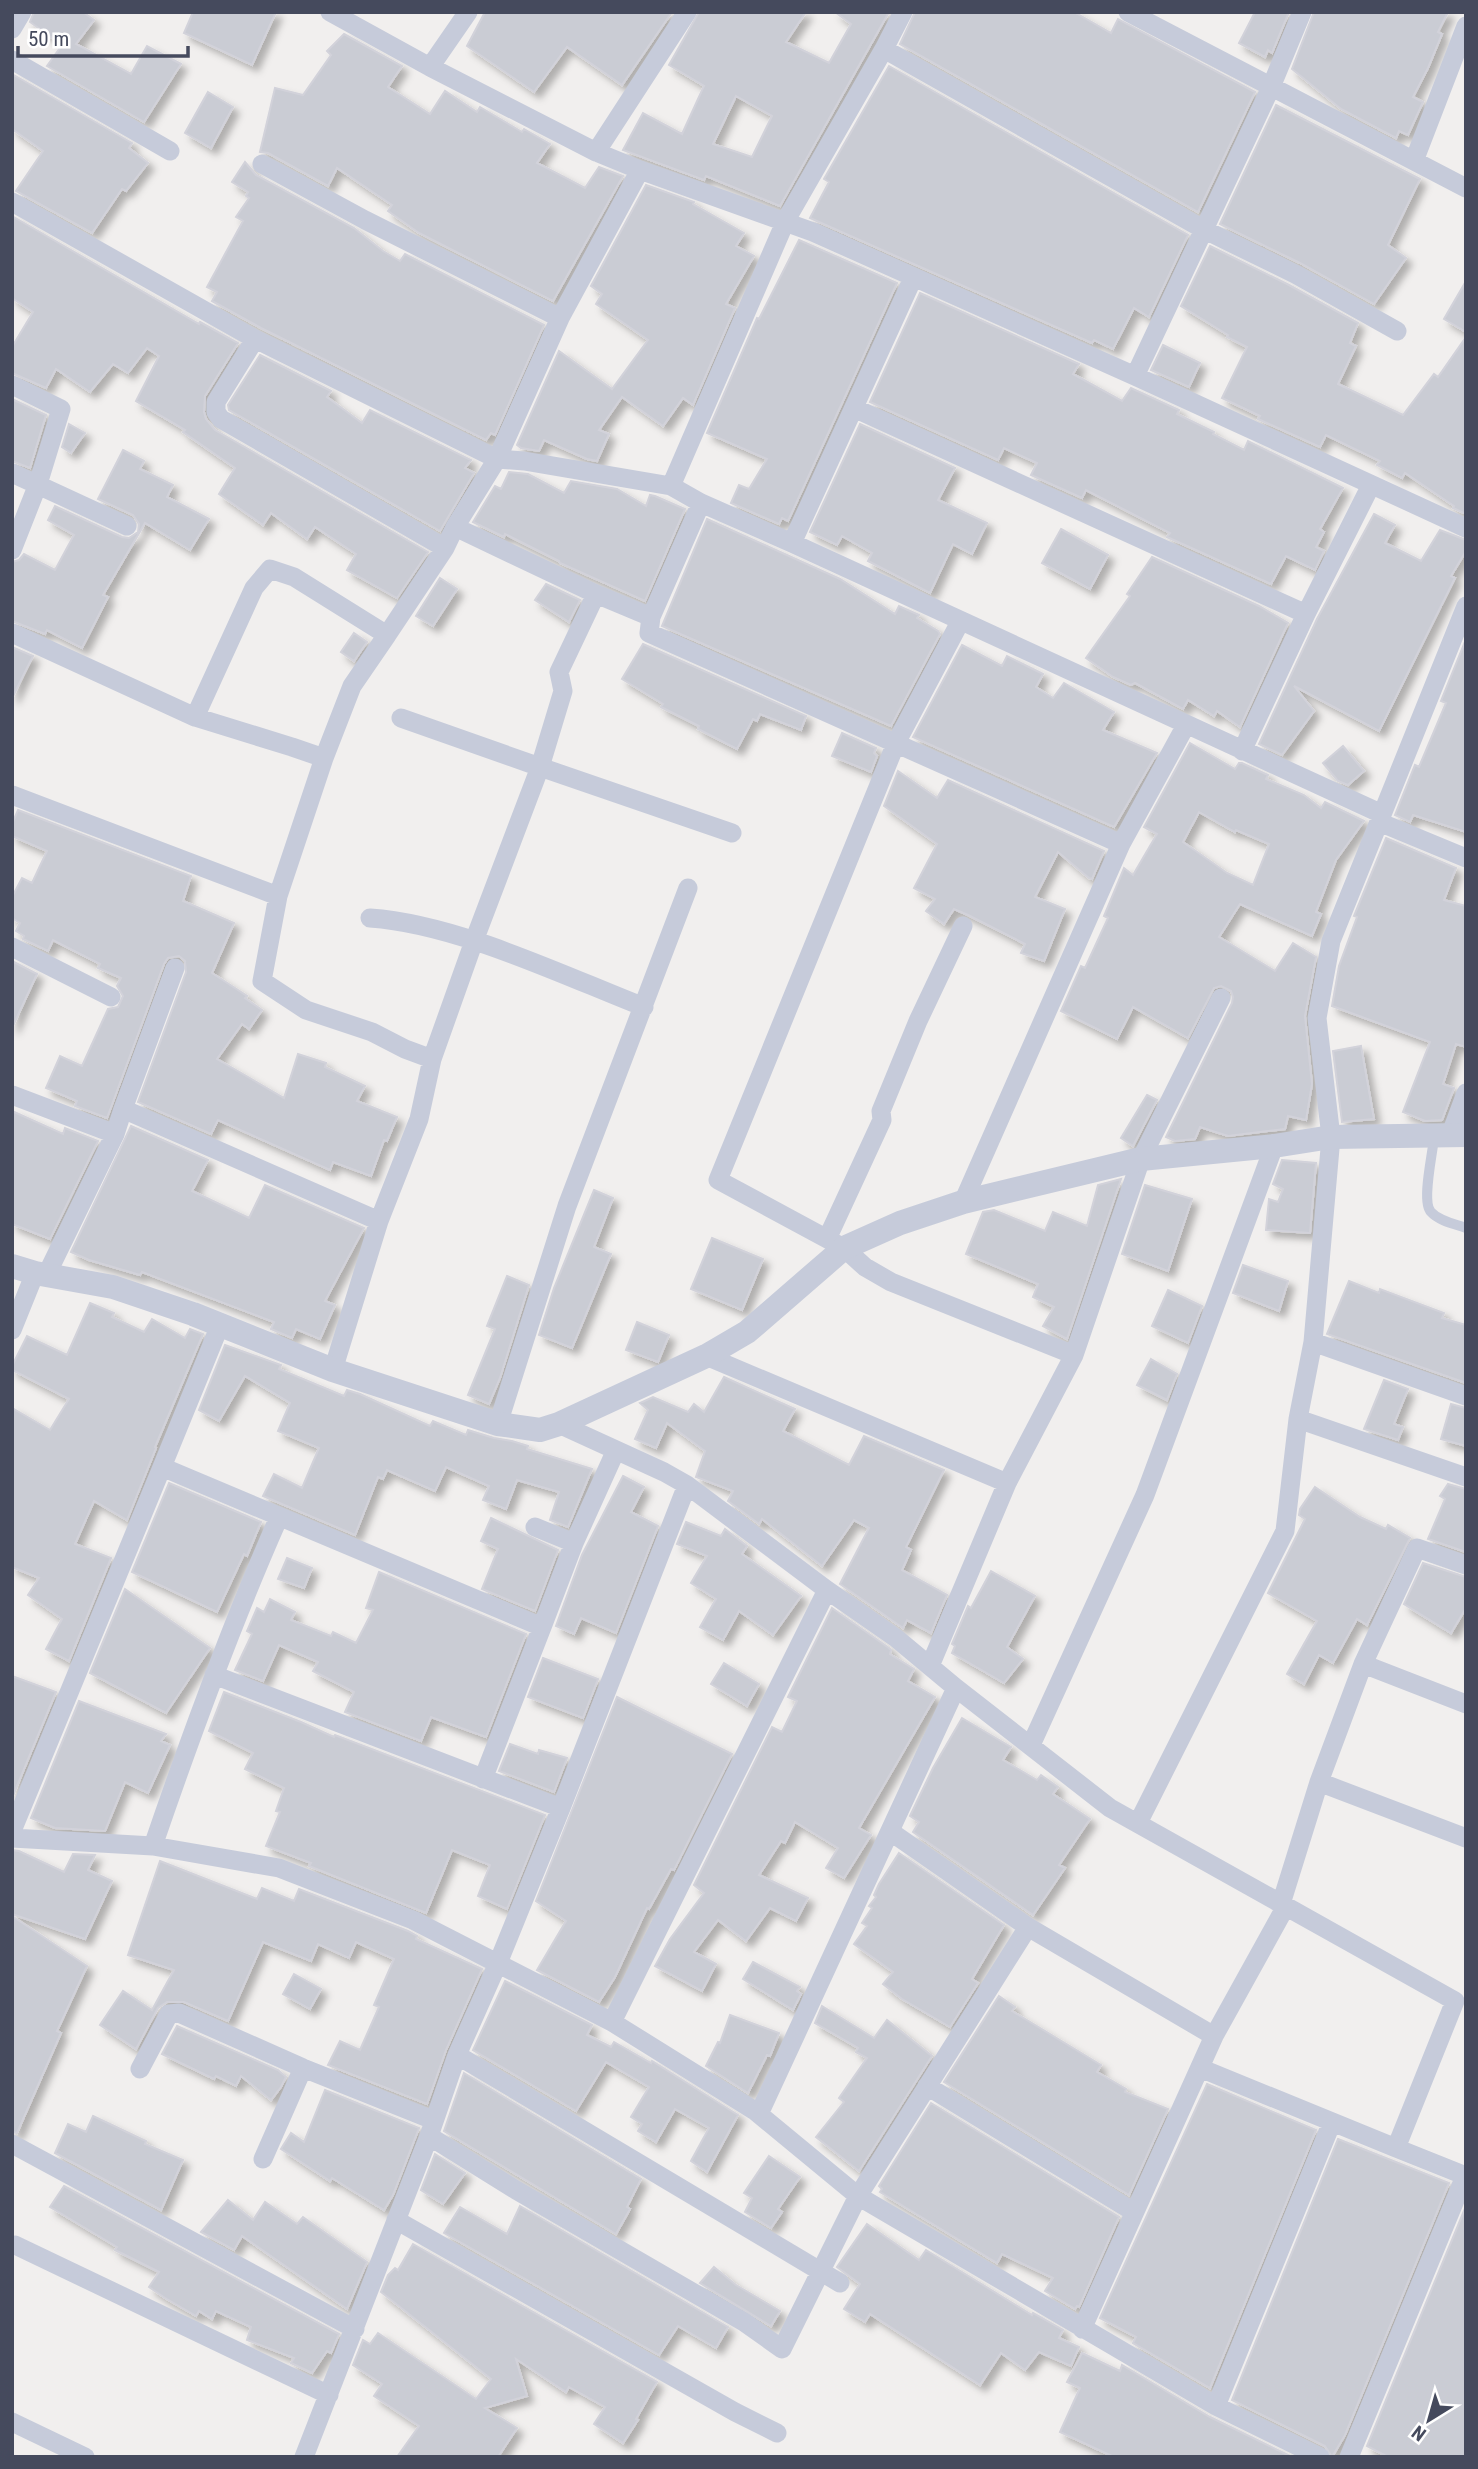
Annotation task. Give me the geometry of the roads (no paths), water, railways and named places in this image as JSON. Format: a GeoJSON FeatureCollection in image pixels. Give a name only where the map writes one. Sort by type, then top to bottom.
{"type":"FeatureCollection","features":[{"type":"Feature","properties":{"kind":"street"},"geometry":{"type":"LineString","coordinates":[[12,29],[22,12]]}},
{"type":"Feature","properties":{"kind":"street"},"geometry":{"type":"LineString","coordinates":[[330,12],[596,152],[640,170],[786,220],[1466,528]]}},
{"type":"Feature","properties":{"kind":"street"},"geometry":{"type":"LineString","coordinates":[[430,67],[468,12]]}},
{"type":"Feature","properties":{"kind":"street"},"geometry":{"type":"LineString","coordinates":[[596,152],[687,12]]}},
{"type":"Feature","properties":{"kind":"street"},"geometry":{"type":"LineString","coordinates":[[671,486],[786,220],[903,12]]}},
{"type":"Feature","properties":{"kind":"street"},"geometry":{"type":"LineString","coordinates":[[1128,12],[1466,188]]}},
{"type":"Feature","properties":{"kind":"street"},"geometry":{"type":"LineString","coordinates":[[1135,376],[1271,87],[1302,12]]}},
{"type":"Feature","properties":{"kind":"street"},"geometry":{"type":"LineString","coordinates":[[1414,161],[1466,26]]}},
{"type":"Feature","properties":{"kind":"street"},"geometry":{"type":"LineString","coordinates":[[884,49],[1203,229],[1295,274],[1397,331]]}},
{"type":"Feature","properties":{"kind":"street"},"geometry":{"type":"LineString","coordinates":[[12,60],[170,151]]}},
{"type":"Feature","properties":{"kind":"street"},"geometry":{"type":"LineString","coordinates":[[262,164],[377,226],[560,318]]}},
{"type":"Feature","properties":{"kind":"street"},"geometry":{"type":"LineString","coordinates":[[432,1059],[372,1032],[306,1010],[262,981],[278,896],[324,758],[352,687],[445,548],[497,459],[560,318],[640,170]]}},
{"type":"Feature","properties":{"kind":"street"},"geometry":{"type":"LineString","coordinates":[[12,202],[255,339],[497,459],[524,461],[671,486],[701,503],[1186,725],[1466,858]]}},
{"type":"Feature","properties":{"kind":"street"},"geometry":{"type":"LineString","coordinates":[[792,543],[913,278]]}},
{"type":"Feature","properties":{"kind":"street"},"geometry":{"type":"LineString","coordinates":[[255,339],[216,402],[216,412],[221,419],[445,548]]}},
{"type":"Feature","properties":{"kind":"street"},"geometry":{"type":"LineString","coordinates":[[12,385],[61,409],[12,550]]}},
{"type":"Feature","properties":{"kind":"street"},"geometry":{"type":"LineString","coordinates":[[854,408],[1306,614]]}},
{"type":"Feature","properties":{"kind":"street"},"geometry":{"type":"LineString","coordinates":[[12,473],[127,526]]}},
{"type":"Feature","properties":{"kind":"street"},"geometry":{"type":"LineString","coordinates":[[1242,751],[1306,614],[1371,485]]}},
{"type":"Feature","properties":{"kind":"street"},"geometry":{"type":"LineString","coordinates":[[701,503],[651,617],[649,633],[1121,844]]}},
{"type":"Feature","properties":{"kind":"street"},"geometry":{"type":"LineString","coordinates":[[455,527],[651,617]]}},
{"type":"Feature","properties":{"kind":"street"},"geometry":{"type":"LineString","coordinates":[[195,718],[254,588],[271,569],[294,577],[387,635]]}},
{"type":"Feature","properties":{"kind":"street"},"geometry":{"type":"LineString","coordinates":[[333,1370],[379,1221],[419,1119],[432,1059],[540,768],[563,691],[559,672],[596,594]]}},
{"type":"Feature","properties":{"kind":"street"},"geometry":{"type":"LineString","coordinates":[[1138,1824],[1285,1531],[1298,1419],[1313,1342],[1331,1137],[1317,1018],[1331,941],[1466,606]]}},
{"type":"Feature","properties":{"kind":"street"},"geometry":{"type":"LineString","coordinates":[[960,622],[896,743],[718,1180],[836,1243],[865,1268],[891,1282],[1074,1355]]}},
{"type":"Feature","properties":{"kind":"street"},"geometry":{"type":"LineString","coordinates":[[12,633],[195,718],[324,758]]}},
{"type":"Feature","properties":{"kind":"street"},"geometry":{"type":"LineString","coordinates":[[401,718],[732,832]]}},
{"type":"Feature","properties":{"kind":"street"},"geometry":{"type":"LineString","coordinates":[[963,1202],[1121,844],[1186,725]]}},
{"type":"Feature","properties":{"kind":"street"},"geometry":{"type":"LineString","coordinates":[[12,795],[278,896]]}},
{"type":"Feature","properties":{"kind":"street"},"geometry":{"type":"LineString","coordinates":[[498,1424],[567,1206],[688,888]]}},
{"type":"Feature","properties":{"kind":"street"},"geometry":{"type":"LineString","coordinates":[[370,918],[391,920],[474,941],[644,1007]]}},
{"type":"Feature","properties":{"kind":"street"},"geometry":{"type":"LineString","coordinates":[[31,1271],[113,1287],[220,1325],[333,1370],[498,1424],[540,1430],[559,1424],[706,1356],[747,1332],[836,1243],[881,1120],[881,1111],[918,1021],[963,926]]}},
{"type":"Feature","properties":{"kind":"street"},"geometry":{"type":"LineString","coordinates":[[12,947],[111,997]]}},
{"type":"Feature","properties":{"kind":"street"},"geometry":{"type":"LineString","coordinates":[[12,1330],[31,1271],[115,1134],[175,968]]}},
{"type":"Feature","properties":{"kind":"street"},"geometry":{"type":"LineString","coordinates":[[930,1666],[1007,1483],[1074,1355],[1141,1160],[1221,998]]}},
{"type":"Feature","properties":{"kind":"street"},"geometry":{"type":"LineString","coordinates":[[836,1243],[963,1202],[1141,1160],[1331,1137],[1450,1136],[1466,1093]]}},
{"type":"Feature","properties":{"kind":"street"},"geometry":{"type":"LineString","coordinates":[[12,1095],[115,1134]]}},
{"type":"Feature","properties":{"kind":"street"},"geometry":{"type":"LineString","coordinates":[[123,1109],[379,1221]]}},
{"type":"Feature","properties":{"kind":"street"},"geometry":{"type":"LineString","coordinates":[[1031,1745],[1145,1495],[1274,1146]]}},
{"type":"Feature","properties":{"kind":"street"},"geometry":{"type":"LineString","coordinates":[[12,1830],[220,1325]]}},
{"type":"Feature","properties":{"kind":"street"},"geometry":{"type":"LineString","coordinates":[[1313,1342],[1466,1396]]}},
{"type":"Feature","properties":{"kind":"street"},"geometry":{"type":"LineString","coordinates":[[706,1356],[1007,1483]]}},
{"type":"Feature","properties":{"kind":"street"},"geometry":{"type":"LineString","coordinates":[[1298,1419],[1466,1477]]}},
{"type":"Feature","properties":{"kind":"street"},"geometry":{"type":"LineString","coordinates":[[559,1424],[687,1485],[896,1638],[956,1689],[1110,1808],[1455,2001],[1396,2148]]}},
{"type":"Feature","properties":{"kind":"street"},"geometry":{"type":"LineString","coordinates":[[482,1779],[574,1543],[616,1450]]}},
{"type":"Feature","properties":{"kind":"street"},"geometry":{"type":"LineString","coordinates":[[162,1468],[542,1627]]}},
{"type":"Feature","properties":{"kind":"street"},"geometry":{"type":"LineString","coordinates":[[304,2457],[355,2329],[457,2055],[561,1808],[687,1485]]}},
{"type":"Feature","properties":{"kind":"street"},"geometry":{"type":"LineString","coordinates":[[153,1846],[239,1608],[279,1517]]}},
{"type":"Feature","properties":{"kind":"street"},"geometry":{"type":"LineString","coordinates":[[535,1527],[574,1543]]}},
{"type":"Feature","properties":{"kind":"street"},"geometry":{"type":"LineString","coordinates":[[1082,2329],[1214,2036],[1284,1905],[1319,1782],[1363,1664],[1417,1548],[1466,1565]]}},
{"type":"Feature","properties":{"kind":"street"},"geometry":{"type":"LineString","coordinates":[[612,2022],[827,1590]]}},
{"type":"Feature","properties":{"kind":"street"},"geometry":{"type":"LineString","coordinates":[[1363,1664],[1466,1704]]}},
{"type":"Feature","properties":{"kind":"street"},"geometry":{"type":"LineString","coordinates":[[214,1675],[561,1808]]}},
{"type":"Feature","properties":{"kind":"street"},"geometry":{"type":"LineString","coordinates":[[760,2114],[956,1689]]}},
{"type":"Feature","properties":{"kind":"street"},"geometry":{"type":"LineString","coordinates":[[1319,1782],[1466,1839]]}},
{"type":"Feature","properties":{"kind":"street"},"geometry":{"type":"LineString","coordinates":[[891,1832],[1028,1927],[1214,2036]]}},
{"type":"Feature","properties":{"kind":"street"},"geometry":{"type":"LineString","coordinates":[[12,1838],[153,1846],[279,1868],[413,1920],[612,2022],[760,2114],[858,2196],[1216,2406],[1320,2457]]}},
{"type":"Feature","properties":{"kind":"street"},"geometry":{"type":"LineString","coordinates":[[141,2068],[169,2014],[179,2012],[431,2128],[516,2190],[744,2322],[782,2348],[858,2196],[1028,1927]]}},
{"type":"Feature","properties":{"kind":"street"},"geometry":{"type":"LineString","coordinates":[[457,2055],[840,2283]]}},
{"type":"Feature","properties":{"kind":"street"},"geometry":{"type":"LineString","coordinates":[[263,2159],[303,2068]]}},
{"type":"Feature","properties":{"kind":"street"},"geometry":{"type":"LineString","coordinates":[[1200,2068],[1465,2176],[1349,2457]]}},
{"type":"Feature","properties":{"kind":"street"},"geometry":{"type":"LineString","coordinates":[[927,2086],[1134,2212]]}},
{"type":"Feature","properties":{"kind":"street"},"geometry":{"type":"LineString","coordinates":[[1216,2406],[1332,2122]]}},
{"type":"Feature","properties":{"kind":"street"},"geometry":{"type":"LineString","coordinates":[[12,2144],[355,2329]]}},
{"type":"Feature","properties":{"kind":"street"},"geometry":{"type":"LineString","coordinates":[[396,2220],[735,2413],[777,2434]]}},
{"type":"Feature","properties":{"kind":"street"},"geometry":{"type":"LineString","coordinates":[[15,2245],[329,2395]]}},
{"type":"Feature","properties":{"kind":"street"},"geometry":{"type":"LineString","coordinates":[[12,2422],[85,2457]]}},
{"type":"Feature","properties":{"kind":"lane"},"geometry":{"type":"LineString","coordinates":[[1450,1136],[1433,1157],[1425,1201],[1428,1209],[1438,1217],[1466,1228]]}}]}
